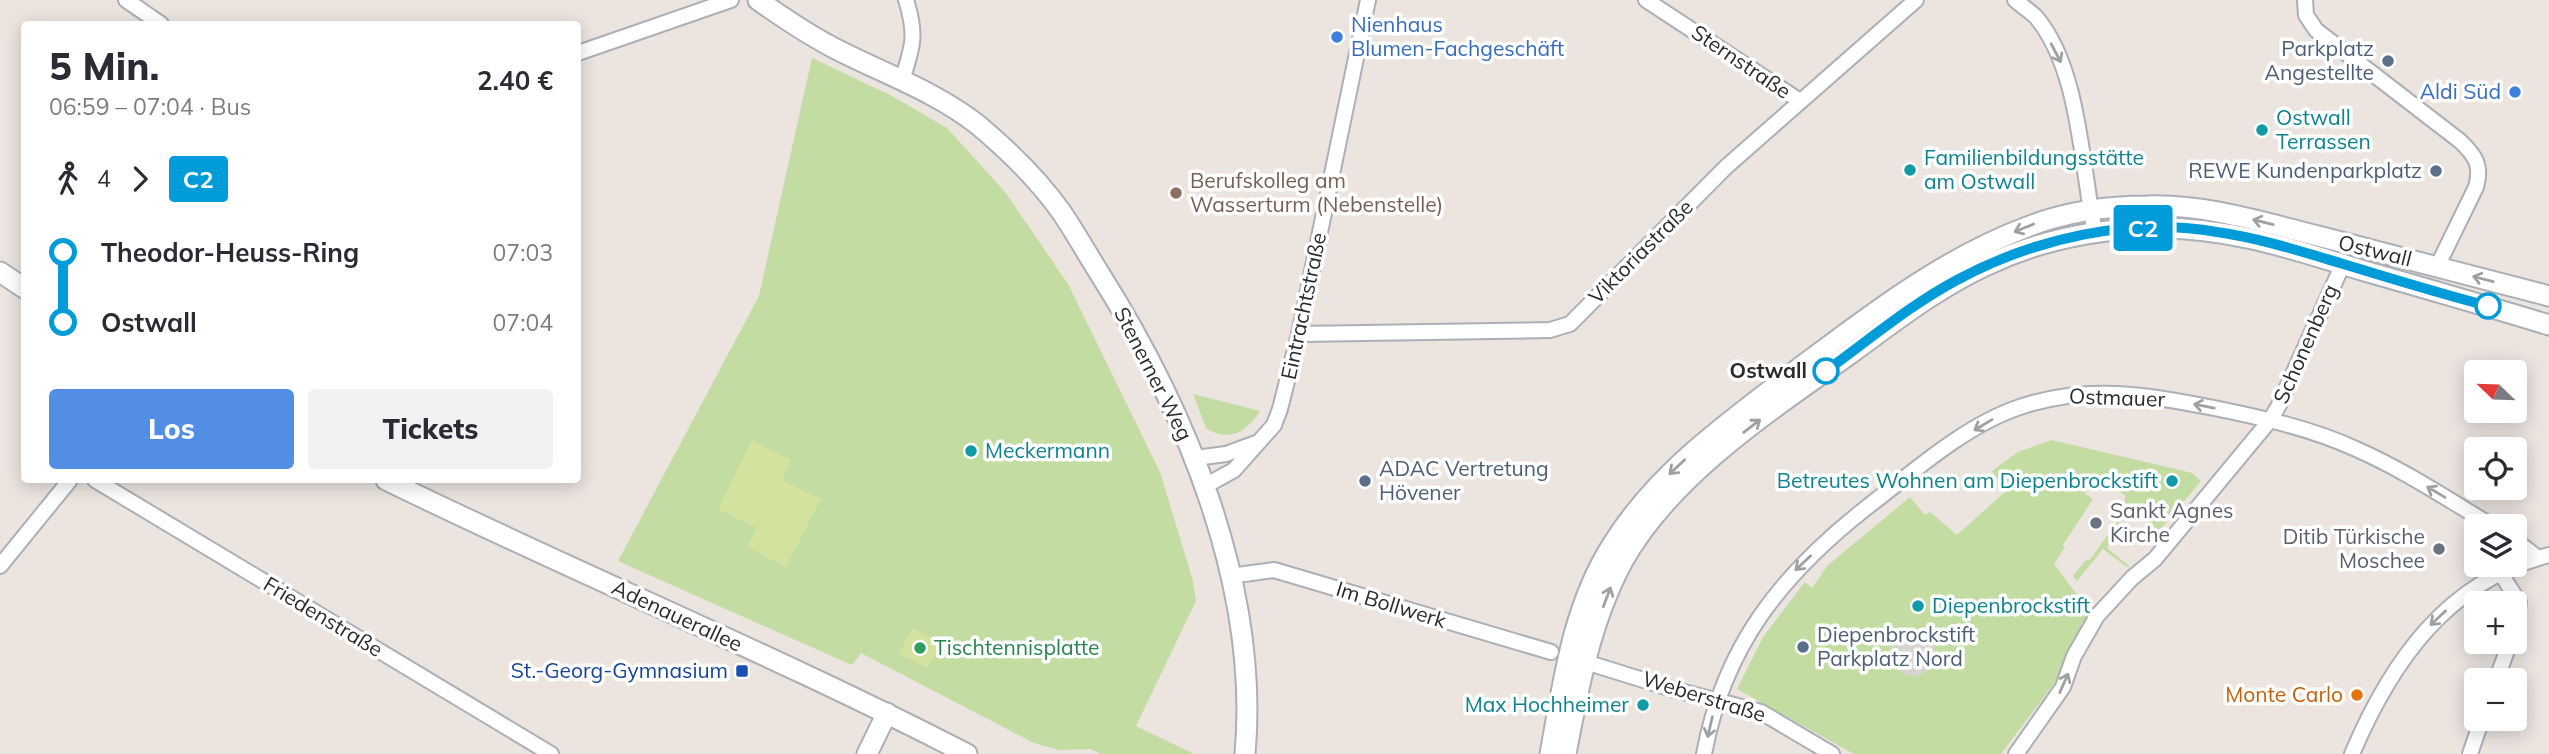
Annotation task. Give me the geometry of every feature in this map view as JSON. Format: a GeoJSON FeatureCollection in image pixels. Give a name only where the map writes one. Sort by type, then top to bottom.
{"type":"FeatureCollection","features":[{"type":"Feature","properties":{"kind":"main road","name":"Stenerner Weg"},"geometry":{"type":"LineString","coordinates":[[758,0],[833,47],[934,96],[976,124],[1026,168],[1062,212],[1139,338],[1195,458],[1205,486],[1230,576],[1246,671],[1248,725],[1245,754]]}},
{"type":"Feature","properties":{"kind":"main road","name":"Ostwall"},"geometry":{"type":"LineString","coordinates":[[1550,754],[1568,657],[1585,600],[1612,544],[1655,488],[1720,428],[1922,280],[1978,248],[2028,226],[2090,210],[2151,205],[2206,210],[2549,296]]}},
{"type":"Feature","properties":{"kind":"main road","name":"Ostwall"},"geometry":{"type":"LineString","coordinates":[[1566,754],[1568,657],[1636,540],[1682,487],[1735,440],[1892,322],[1955,281],[2014,253],[2095,232],[2153,228],[2216,231],[2291,248],[2549,325]]}},
{"type":"Feature","properties":{"kind":"main road"},"geometry":{"type":"LineString","coordinates":[[0,272],[21,286]]}},
{"type":"Feature","properties":{"kind":"main road"},"geometry":{"type":"LineString","coordinates":[[2495,309],[2549,315]]}},
{"type":"Feature","properties":{"kind":"main road","name":"Adenauerallee"},"geometry":{"type":"LineString","coordinates":[[392,483],[887,713],[967,754]]}},
{"type":"Feature","properties":{"kind":"main road"},"geometry":{"type":"LineString","coordinates":[[867,754],[887,713]]}},
{"type":"Feature","properties":{"kind":"street"},"geometry":{"type":"LineString","coordinates":[[126,0],[157,21]]}},
{"type":"Feature","properties":{"kind":"street"},"geometry":{"type":"LineString","coordinates":[[581,52],[731,0]]}},
{"type":"Feature","properties":{"kind":"street"},"geometry":{"type":"LineString","coordinates":[[902,80],[911,53],[914,26],[906,0]]}},
{"type":"Feature","properties":{"kind":"street","name":"Eintrachtstraße"},"geometry":{"type":"LineString","coordinates":[[1205,486],[1234,470],[1274,425],[1280,409],[1299,334],[1367,0]]}},
{"type":"Feature","properties":{"kind":"street","name":"Sternstraße"},"geometry":{"type":"LineString","coordinates":[[1646,0],[1800,101]]}},
{"type":"Feature","properties":{"kind":"street","name":"Viktoriastraße"},"geometry":{"type":"LineString","coordinates":[[1299,334],[1550,330],[1570,324],[1727,167],[1916,0]]}},
{"type":"Feature","properties":{"kind":"street"},"geometry":{"type":"LineString","coordinates":[[2015,0],[2036,18],[2061,60],[2071,92],[2095,232]]}},
{"type":"Feature","properties":{"kind":"street"},"geometry":{"type":"LineString","coordinates":[[2305,0],[2305,15],[2316,30],[2460,141],[2478,161],[2479,176],[2476,187],[2437,267]]}},
{"type":"Feature","properties":{"kind":"street","name":"Schonenberg"},"geometry":{"type":"LineString","coordinates":[[2016,754],[2063,687],[2074,656],[2097,616],[2132,578],[2155,559],[2271,419],[2343,264]]}},
{"type":"Feature","properties":{"kind":"street","name":"Ostmauer"},"geometry":{"type":"LineString","coordinates":[[1704,754],[1717,701],[1741,646],[1770,600],[1790,576],[1876,500],[1945,449],[1987,421],[2019,407],[2070,394],[2148,395],[2271,419],[2325,437],[2382,461],[2472,514]]}},
{"type":"Feature","properties":{"kind":"street"},"geometry":{"type":"LineString","coordinates":[[1195,458],[1226,454],[1261,441]]}},
{"type":"Feature","properties":{"kind":"street"},"geometry":{"type":"LineString","coordinates":[[0,566],[68,483]]}},
{"type":"Feature","properties":{"kind":"street","name":"Friedenstraße"},"geometry":{"type":"LineString","coordinates":[[100,483],[551,754]]}},
{"type":"Feature","properties":{"kind":"street"},"geometry":{"type":"LineString","coordinates":[[2527,547],[2543,556]]}},
{"type":"Feature","properties":{"kind":"street","name":"Im Bollwerk"},"geometry":{"type":"LineString","coordinates":[[1230,576],[1274,570],[1568,657]]}},
{"type":"Feature","properties":{"kind":"street"},"geometry":{"type":"LineString","coordinates":[[2353,754],[2382,689],[2413,644],[2461,597],[2496,577]]}},
{"type":"Feature","properties":{"kind":"street","name":"Weberstraße"},"geometry":{"type":"LineString","coordinates":[[1568,657],[1742,706],[1775,719],[1832,754]]}},
{"type":"Feature","properties":{"kind":"street"},"geometry":{"type":"LineString","coordinates":[[2470,754],[2478,731]]}},
{"type":"Feature","properties":{"kind":"green space"},"geometry":{"type":"Polygon","coordinates":[[[812,58],[892,96],[947,128],[1005,192],[1068,284],[1160,472],[1193,581],[1196,601],[1136,726],[1194,754],[1101,754],[1091,749],[1059,750],[1034,743],[861,653],[852,665],[618,561],[759,296],[812,58]]]}},
{"type":"Feature","properties":{"kind":"green space"},"geometry":{"type":"Polygon","coordinates":[[[1193,394],[1260,411],[1243,430],[1222,435],[1206,428],[1193,394]]]}},
{"type":"Feature","properties":{"kind":"green space"},"geometry":{"type":"Polygon","coordinates":[[[752,440],[791,460],[782,480],[821,499],[786,567],[747,547],[757,528],[718,509],[752,440]]]}},
{"type":"Feature","properties":{"kind":"green space"},"geometry":{"type":"Polygon","coordinates":[[[2052,440],[2192,473],[2201,481],[2159,531],[2125,503],[2125,495],[2111,486],[2100,488],[2092,484],[2085,494],[2093,499],[2054,564],[2092,615],[2069,647],[2061,674],[2001,754],[1854,754],[1737,689],[1763,637],[1805,582],[1812,588],[1827,566],[1910,497],[1925,515],[1930,512],[1957,535],[2006,491],[1992,471],[2018,452],[2052,440]]]}},
{"type":"Feature","properties":{"kind":"green space"},"geometry":{"type":"Polygon","coordinates":[[[2117,522],[2121,525],[2107,548],[2129,566],[2103,549],[2077,581],[2073,576],[2085,561],[2090,560],[2117,522]]]}},
{"type":"Feature","properties":{"kind":"green space","name":"Tischtennisplatte"},"geometry":{"type":"Polygon","coordinates":[[[912,628],[941,642],[928,668],[899,654],[912,628]]]}},
{"type":"Feature","properties":{"kind":"shaded area"},"geometry":{"type":"Polygon","coordinates":[[[1913,632],[1929,638],[1935,654],[1929,670],[1913,676],[1897,670],[1891,654],[1897,638],[1913,632]]]}},
{"type":"Feature","properties":{"kind":"bus line","name":"C2"},"geometry":{"type":"LineString","coordinates":[[1826,371],[1929,296],[1987,265],[2014,253],[2049,243],[2117,229],[2187,228],[2247,237],[2488,306]]}},
{"type":"Feature","properties":{"kind":"place","name":"Nienhaus Blumen-Fachgeschäft"},"geometry":{"type":"Point","coordinates":[1337,37]}},
{"type":"Feature","properties":{"kind":"place","name":"Parkplatz Angestellte"},"geometry":{"type":"Point","coordinates":[2388,61]}},
{"type":"Feature","properties":{"kind":"place","name":"Aldi Süd"},"geometry":{"type":"Point","coordinates":[2515,92]}},
{"type":"Feature","properties":{"kind":"place","name":"Ostwall Terrassen"},"geometry":{"type":"Point","coordinates":[2262,130]}},
{"type":"Feature","properties":{"kind":"place","name":"Familienbildungsstätte am Ostwall"},"geometry":{"type":"Point","coordinates":[1910,170]}},
{"type":"Feature","properties":{"kind":"place","name":"REWE Kundenparkplatz"},"geometry":{"type":"Point","coordinates":[2436,171]}},
{"type":"Feature","properties":{"kind":"place","name":"Berufskolleg am Wasserturm (Nebenstelle)"},"geometry":{"type":"Point","coordinates":[1176,193]}},
{"type":"Feature","properties":{"kind":"place","name":"Ostwall"},"geometry":{"type":"Point","coordinates":[1826,371]}},
{"type":"Feature","properties":{"kind":"place","name":"Meckermann"},"geometry":{"type":"Point","coordinates":[971,451]}},
{"type":"Feature","properties":{"kind":"place","name":"ADAC Vertretung Hövener"},"geometry":{"type":"Point","coordinates":[1365,481]}},
{"type":"Feature","properties":{"kind":"place","name":"Betreutes Wohnen am Diepenbrockstift"},"geometry":{"type":"Point","coordinates":[2172,481]}},
{"type":"Feature","properties":{"kind":"place","name":"Sankt Agnes Kirche"},"geometry":{"type":"Point","coordinates":[2096,523]}},
{"type":"Feature","properties":{"kind":"place","name":"Ditib Türkische Moschee"},"geometry":{"type":"Point","coordinates":[2439,549]}},
{"type":"Feature","properties":{"kind":"place","name":"Diepenbrockstift"},"geometry":{"type":"Point","coordinates":[1918,606]}},
{"type":"Feature","properties":{"kind":"place","name":"Diepenbrockstift Parkplatz Nord"},"geometry":{"type":"Point","coordinates":[1803,647]}},
{"type":"Feature","properties":{"kind":"place","name":"Tischtennisplatte"},"geometry":{"type":"Point","coordinates":[920,648]}},
{"type":"Feature","properties":{"kind":"place","name":"St.-Georg-Gymnasium"},"geometry":{"type":"Point","coordinates":[742,671]}},
{"type":"Feature","properties":{"kind":"place","name":"Monte Carlo"},"geometry":{"type":"Point","coordinates":[2357,695]}},
{"type":"Feature","properties":{"kind":"place","name":"Max Hochheimer"},"geometry":{"type":"Point","coordinates":[1643,705]}}]}
